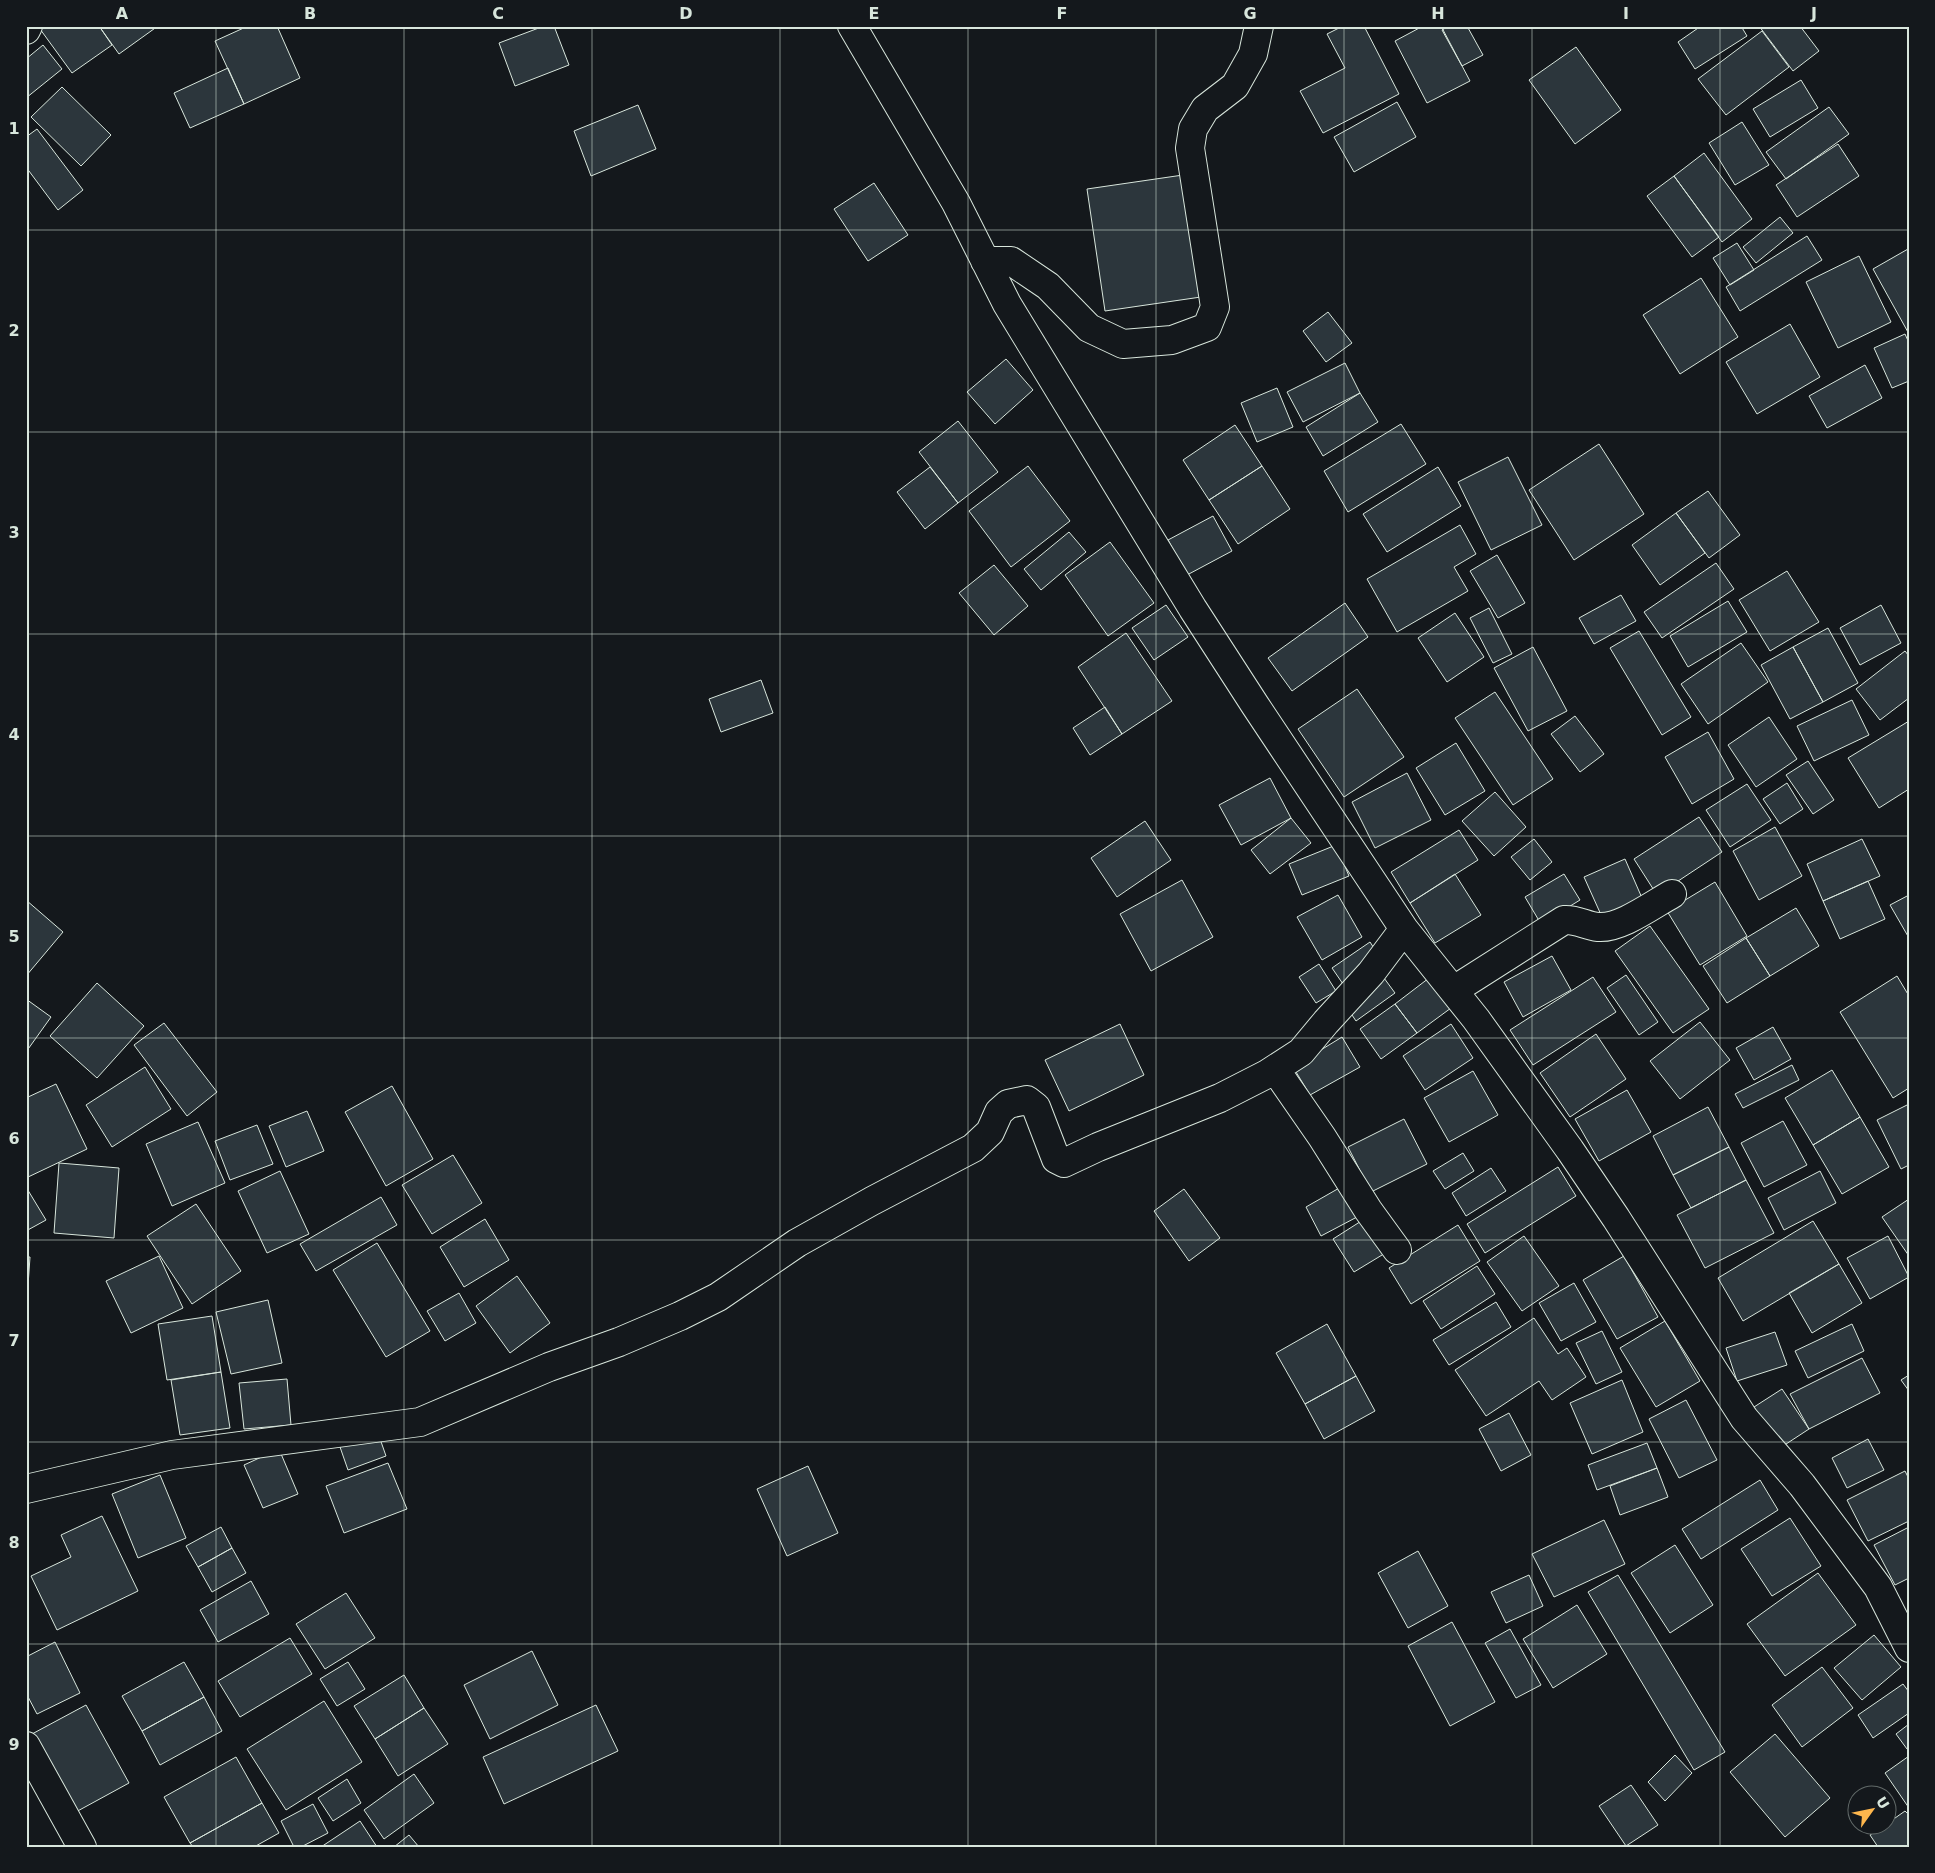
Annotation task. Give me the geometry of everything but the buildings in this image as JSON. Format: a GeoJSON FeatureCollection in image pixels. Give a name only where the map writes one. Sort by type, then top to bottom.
{"type":"FeatureCollection","features":[{"type":"Feature","properties":{"kind":"street"},"geometry":{"type":"LineString","coordinates":[[26,30],[28,26]]}},
{"type":"Feature","properties":{"kind":"street"},"geometry":{"type":"LineString","coordinates":[[852,26],[956,203],[1006,304],[1193,609],[1404,929],[1454,990],[1570,1150],[1665,1293],[1744,1418],[1802,1484],[1878,1587],[1909,1648]]}},
{"type":"Feature","properties":{"kind":"street"},"geometry":{"type":"LineString","coordinates":[[985,260],[1011,261],[1048,286],[1089,328],[1123,344],[1172,340],[1207,327],[1215,306],[1190,148],[1193,129],[1205,109],[1235,86],[1253,54],[1259,26]]}},
{"type":"Feature","properties":{"kind":"street"},"geometry":{"type":"LineString","coordinates":[[1454,990],[1564,920],[1574,919],[1596,927],[1606,927],[1621,922],[1672,894]]}},
{"type":"Feature","properties":{"kind":"street"},"geometry":{"type":"LineString","coordinates":[[26,1489],[172,1455],[420,1422],[549,1367],[619,1342],[680,1316],[718,1297],[797,1243],[973,1148],[990,1132],[999,1112],[1008,1104],[1027,1100],[1036,1107],[1056,1159],[1064,1163],[1098,1147],[1220,1098],[1275,1069],[1301,1052],[1371,973],[1404,929]]}},
{"type":"Feature","properties":{"kind":"street"},"geometry":{"type":"LineString","coordinates":[[1275,1069],[1322,1137],[1368,1210],[1397,1250]]}},
{"type":"Feature","properties":{"kind":"street"},"geometry":{"type":"LineString","coordinates":[[26,1746],[82,1847]]}}]}
